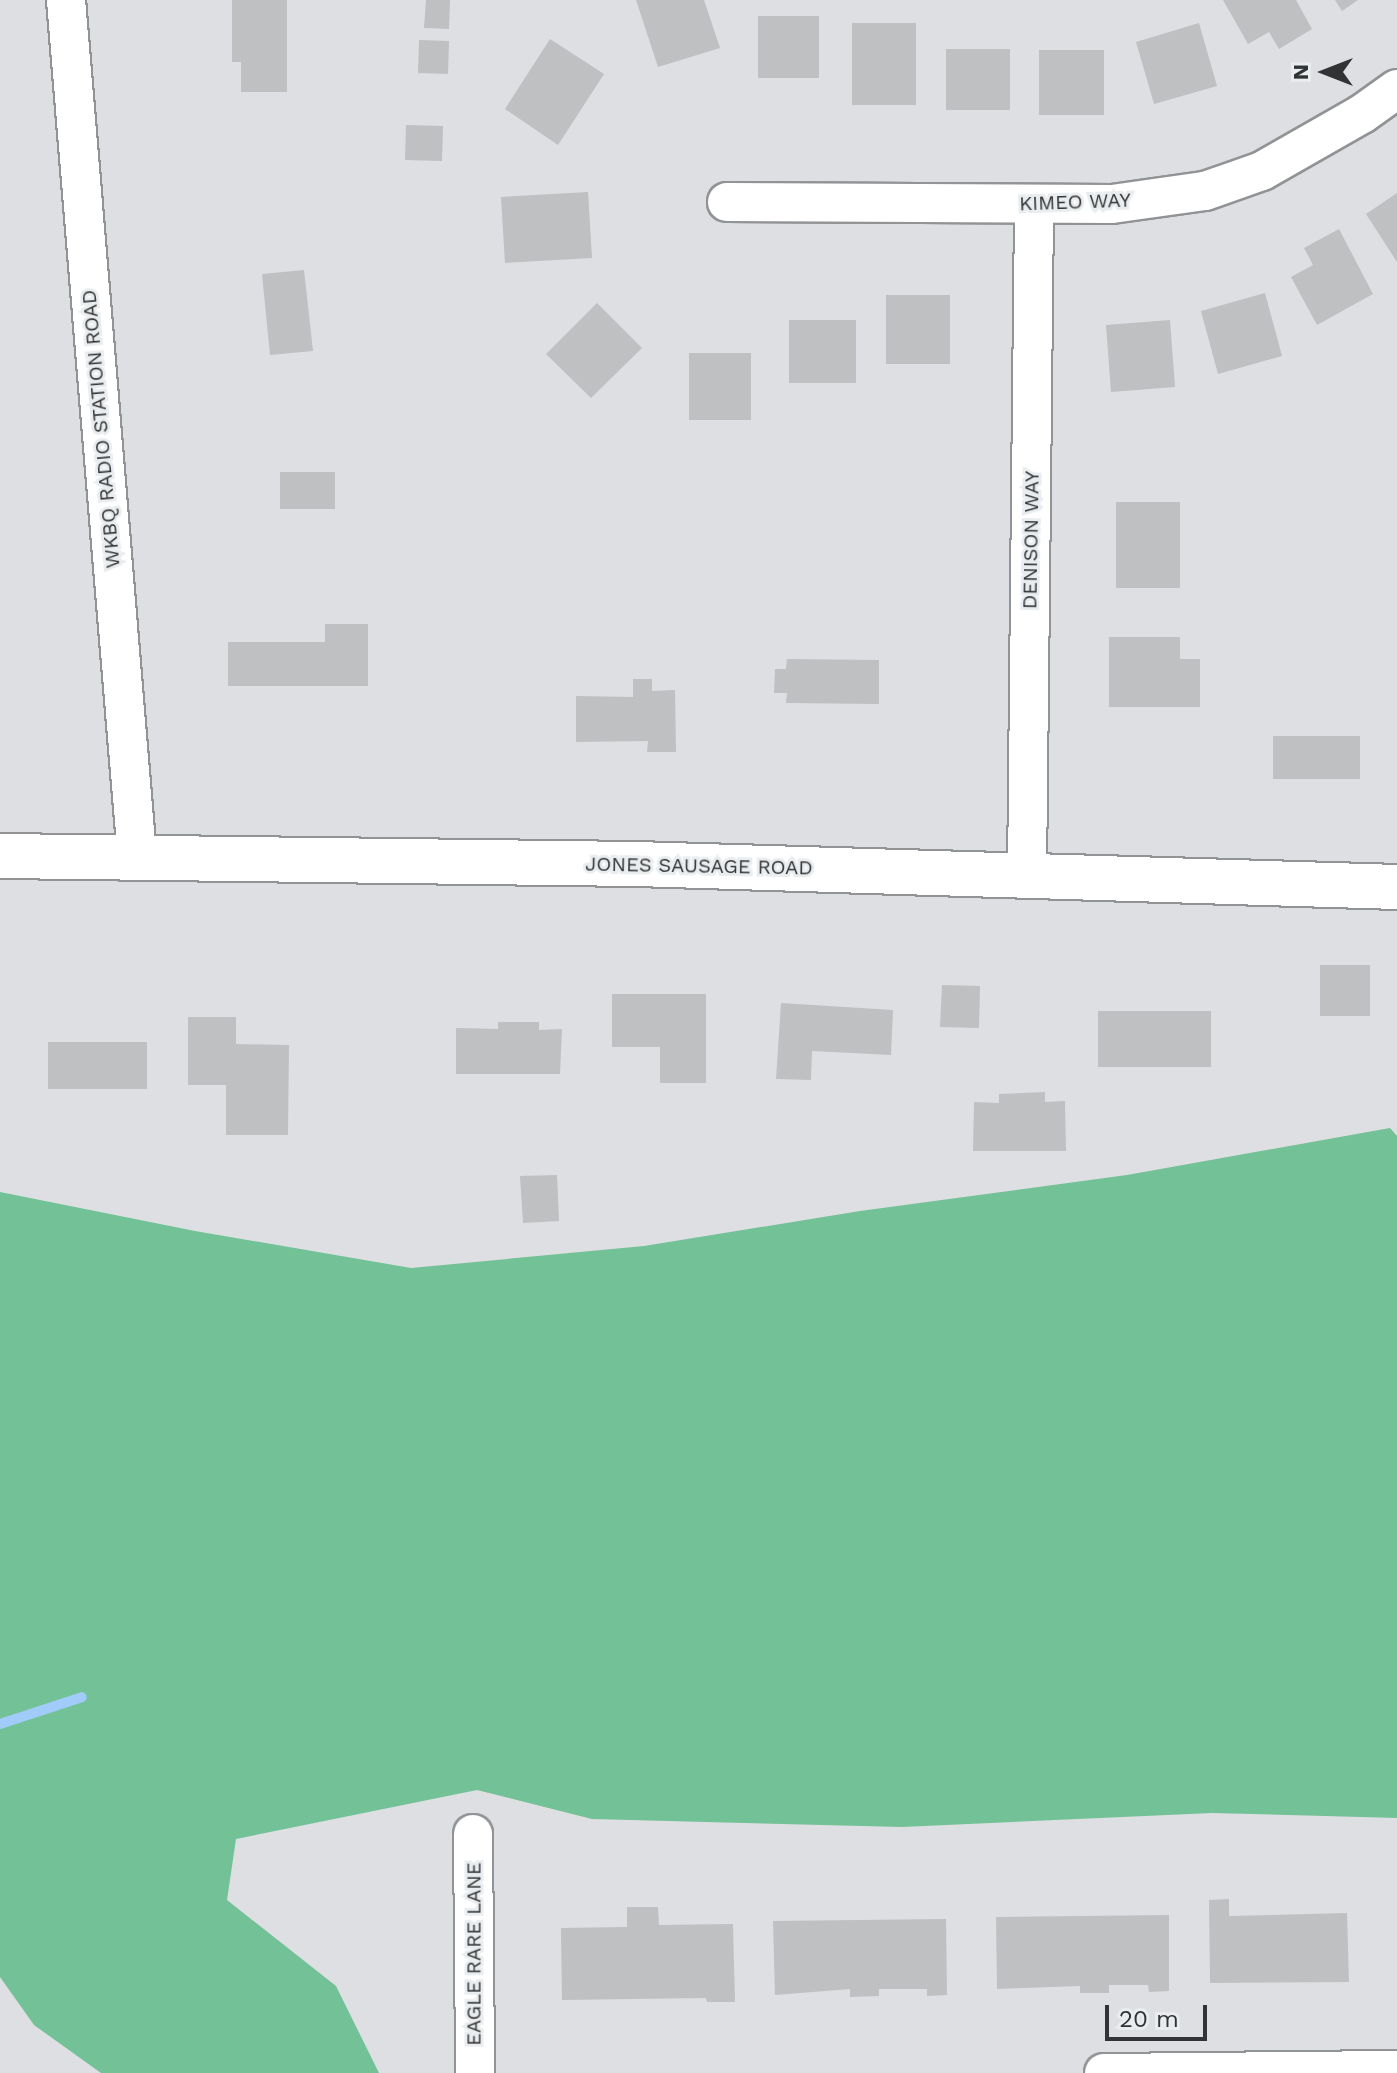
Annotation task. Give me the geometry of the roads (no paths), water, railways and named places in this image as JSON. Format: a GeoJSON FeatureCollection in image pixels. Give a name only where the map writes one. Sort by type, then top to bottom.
{"type":"FeatureCollection","features":[{"type":"Feature","properties":{"kind":"main road","name":"JONES SAUSAGE ROAD"},"geometry":{"type":"LineString","coordinates":[[0,856],[652,865],[1397,887]]}},
{"type":"Feature","properties":{"kind":"street","name":"WKBQ RADIO STATION ROAD"},"geometry":{"type":"LineString","coordinates":[[66,0],[137,857]]}},
{"type":"Feature","properties":{"kind":"street","name":"KIMEO WAY"},"geometry":{"type":"LineString","coordinates":[[727,202],[1112,204],[1205,191],[1262,171],[1362,114],[1397,89]]}},
{"type":"Feature","properties":{"kind":"street","name":"DENISON WAY"},"geometry":{"type":"LineString","coordinates":[[1027,876],[1034,205]]}},
{"type":"Feature","properties":{"kind":"street","name":"EAGLE RARE LANE"},"geometry":{"type":"LineString","coordinates":[[473,1834],[475,2073]]}},
{"type":"Feature","properties":{"kind":"street"},"geometry":{"type":"LineString","coordinates":[[1104,2073],[1397,2070]]}},
{"type":"Feature","properties":{"kind":"waterway"},"geometry":{"type":"LineString","coordinates":[[0,1724],[82,1697]]}}]}
